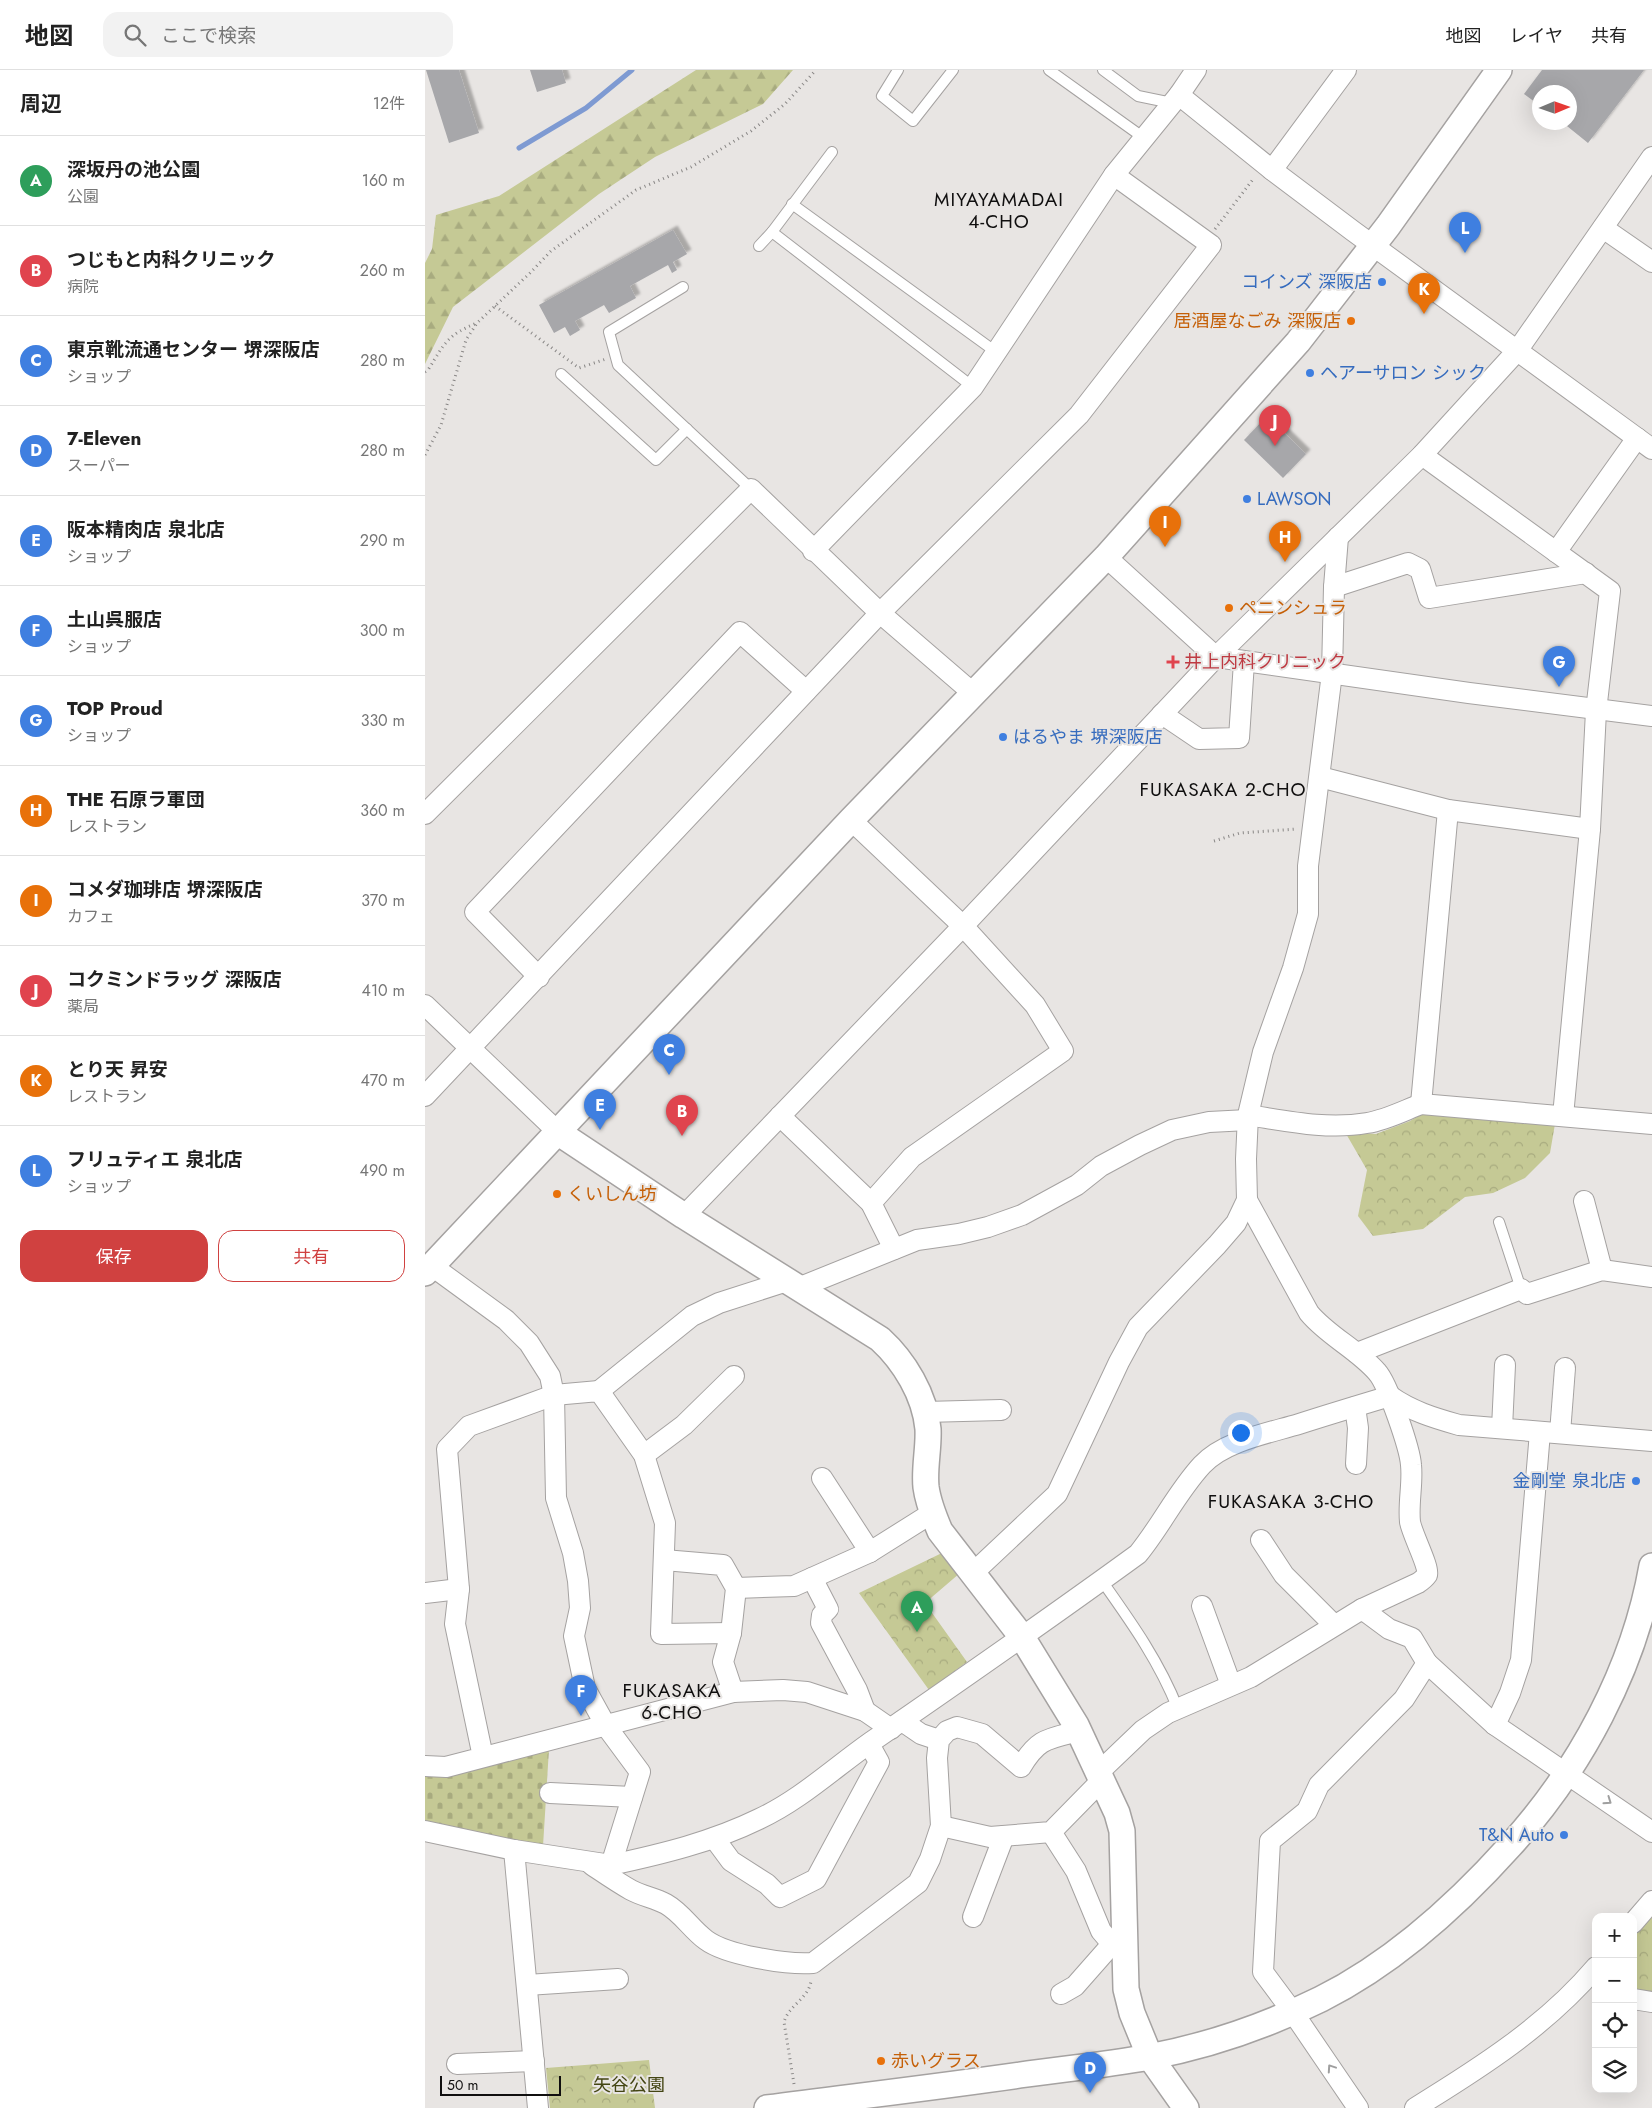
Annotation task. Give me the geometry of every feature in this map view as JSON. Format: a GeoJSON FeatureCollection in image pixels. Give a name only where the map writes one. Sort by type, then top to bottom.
{"type":"FeatureCollection","features":[{"type":"Feature","properties":{"kind":"street"},"geometry":{"type":"LineString","coordinates":[[813,551],[973,387],[1114,175],[1176,99],[1196,70]]}},
{"type":"Feature","properties":{"kind":"street"},"geometry":{"type":"LineString","coordinates":[[1268,167],[1346,70]]}},
{"type":"Feature","properties":{"kind":"street"},"geometry":{"type":"LineString","coordinates":[[611,1865],[640,1772],[606,1726],[585,1688],[574,1636],[580,1608],[578,1580],[573,1553],[556,1498],[554,1395],[550,1376],[529,1343],[506,1320],[428,1270],[559,1133],[851,820],[1106,557],[1297,342],[1373,246],[1499,70]]}},
{"type":"Feature","properties":{"kind":"street"},"geometry":{"type":"LineString","coordinates":[[1176,99],[1373,246],[1644,443],[1556,552]]}},
{"type":"Feature","properties":{"kind":"street"},"geometry":{"type":"LineString","coordinates":[[684,1216],[963,926],[1216,657],[1422,454],[1517,351],[1652,157]]}},
{"type":"Feature","properties":{"kind":"street"},"geometry":{"type":"LineString","coordinates":[[425,1096],[880,613],[1079,415],[1211,245],[1114,175]]}},
{"type":"Feature","properties":{"kind":"street"},"geometry":{"type":"LineString","coordinates":[[1603,228],[1652,262]]}},
{"type":"Feature","properties":{"kind":"street"},"geometry":{"type":"LineString","coordinates":[[1422,454],[1610,590],[1596,710],[1590,828],[1563,1116]]}},
{"type":"Feature","properties":{"kind":"street"},"geometry":{"type":"LineString","coordinates":[[425,814],[751,489],[813,551],[880,613],[974,694]]}},
{"type":"Feature","properties":{"kind":"street"},"geometry":{"type":"LineString","coordinates":[[973,1573],[1057,1494],[1119,1362],[1138,1327],[1217,1246],[1236,1223],[1247,1200],[1248,1117],[1263,1052],[1293,968],[1308,914],[1308,866],[1332,673],[1334,587],[1338,537]]}},
{"type":"Feature","properties":{"kind":"street"},"geometry":{"type":"LineString","coordinates":[[1106,557],[1216,657],[1596,710],[1652,716]]}},
{"type":"Feature","properties":{"kind":"street"},"geometry":{"type":"LineString","coordinates":[[1334,587],[1408,563],[1420,569],[1429,598],[1586,573]]}},
{"type":"Feature","properties":{"kind":"street"},"geometry":{"type":"LineString","coordinates":[[539,977],[475,912],[740,632],[806,691]]}},
{"type":"Feature","properties":{"kind":"street"},"geometry":{"type":"LineString","coordinates":[[1162,714],[1199,739],[1239,738],[1244,662]]}},
{"type":"Feature","properties":{"kind":"street"},"geometry":{"type":"LineString","coordinates":[[1320,777],[1448,810],[1590,828]]}},
{"type":"Feature","properties":{"kind":"street"},"geometry":{"type":"LineString","coordinates":[[1421,1104],[1448,810]]}},
{"type":"Feature","properties":{"kind":"street"},"geometry":{"type":"LineString","coordinates":[[851,820],[963,926],[1035,1005],[1063,1051],[912,1157],[871,1203]]}},
{"type":"Feature","properties":{"kind":"street"},"geometry":{"type":"LineString","coordinates":[[425,1005],[559,1133],[684,1216],[880,1339],[893,1351],[906,1370],[925,1412],[928,1429],[926,1486],[932,1513],[940,1531],[1022,1638],[1079,1731],[1117,1813],[1122,1831],[1118,1944],[1126,1989],[1132,2014],[1150,2057],[1186,2108]]}},
{"type":"Feature","properties":{"kind":"street"},"geometry":{"type":"LineString","coordinates":[[483,1757],[455,1624],[459,1589],[447,1449],[469,1426],[554,1395],[599,1391],[692,1316],[719,1303],[793,1284],[917,1240],[959,1234],[1022,1215],[1077,1185],[1101,1166],[1172,1130],[1209,1122],[1248,1117],[1333,1126],[1366,1123],[1387,1118],[1421,1104],[1652,1124]]}},
{"type":"Feature","properties":{"kind":"street"},"geometry":{"type":"LineString","coordinates":[[780,1116],[871,1203],[894,1248]]}},
{"type":"Feature","properties":{"kind":"street"},"geometry":{"type":"LineString","coordinates":[[941,1826],[990,1837],[1051,1832],[1143,1730],[1178,1709],[1276,1663],[1334,1625],[1362,1609],[1419,1583],[1426,1576],[1428,1569],[1416,1544],[1410,1521],[1411,1462],[1390,1396],[1379,1374],[1357,1354],[1318,1324],[1309,1312],[1247,1200]]}},
{"type":"Feature","properties":{"kind":"street"},"geometry":{"type":"LineString","coordinates":[[1584,1202],[1602,1270]]}},
{"type":"Feature","properties":{"kind":"street"},"geometry":{"type":"LineString","coordinates":[[1357,1354],[1521,1289],[1527,1294],[1602,1270],[1652,1277]]}},
{"type":"Feature","properties":{"kind":"street"},"geometry":{"type":"LineString","coordinates":[[1502,1428],[1505,1364]]}},
{"type":"Feature","properties":{"kind":"street"},"geometry":{"type":"LineString","coordinates":[[1495,1725],[1510,1693],[1521,1660],[1550,1433],[1565,1368]]}},
{"type":"Feature","properties":{"kind":"street"},"geometry":{"type":"LineString","coordinates":[[644,1455],[684,1425],[734,1376]]}},
{"type":"Feature","properties":{"kind":"street"},"geometry":{"type":"LineString","coordinates":[[599,1391],[644,1455],[665,1524],[661,1634],[731,1633]]}},
{"type":"Feature","properties":{"kind":"street"},"geometry":{"type":"LineString","coordinates":[[425,1831],[514,1850],[611,1865],[669,1852],[714,1838],[761,1819],[804,1792],[1138,1554],[1156,1532],[1169,1508],[1203,1464],[1219,1452],[1247,1439],[1390,1396]]}},
{"type":"Feature","properties":{"kind":"street"},"geometry":{"type":"LineString","coordinates":[[1390,1396],[1405,1406],[1434,1418],[1459,1425],[1652,1441]]}},
{"type":"Feature","properties":{"kind":"street"},"geometry":{"type":"LineString","coordinates":[[1355,1407],[1358,1428],[1356,1464]]}},
{"type":"Feature","properties":{"kind":"street"},"geometry":{"type":"LineString","coordinates":[[925,1412],[1001,1410]]}},
{"type":"Feature","properties":{"kind":"street"},"geometry":{"type":"LineString","coordinates":[[822,1478],[870,1552]]}},
{"type":"Feature","properties":{"kind":"street"},"geometry":{"type":"LineString","coordinates":[[736,1588],[794,1586],[870,1552],[932,1513]]}},
{"type":"Feature","properties":{"kind":"street"},"geometry":{"type":"LineString","coordinates":[[1261,1540],[1284,1576],[1334,1625]]}},
{"type":"Feature","properties":{"kind":"street"},"geometry":{"type":"LineString","coordinates":[[664,1560],[723,1565],[736,1588],[731,1633],[723,1662],[733,1692]]}},
{"type":"Feature","properties":{"kind":"street"},"geometry":{"type":"LineString","coordinates":[[767,2108],[797,2104],[836,2104],[1150,2057],[1246,2030],[1323,1998],[1398,1952],[1487,1872],[1527,1827],[1568,1773],[1591,1735],[1632,1642],[1651,1572]]}},
{"type":"Feature","properties":{"kind":"street"},"geometry":{"type":"LineString","coordinates":[[812,1578],[828,1609],[822,1616],[821,1623],[857,1690],[865,1711]]}},
{"type":"Feature","properties":{"kind":"street"},"geometry":{"type":"LineString","coordinates":[[425,1593],[459,1589]]}},
{"type":"Feature","properties":{"kind":"street"},"geometry":{"type":"LineString","coordinates":[[1202,1606],[1231,1685]]}},
{"type":"Feature","properties":{"kind":"street"},"geometry":{"type":"LineString","coordinates":[[1362,1609],[1389,1629],[1412,1638],[1427,1663],[1495,1725],[1652,1832]]}},
{"type":"Feature","properties":{"kind":"street"},"geometry":{"type":"LineString","coordinates":[[1358,2108],[1293,2011],[1263,1972],[1270,1841],[1307,1811],[1319,1785],[1405,1699],[1427,1663]]}},
{"type":"Feature","properties":{"kind":"street"},"geometry":{"type":"LineString","coordinates":[[425,1766],[446,1767],[733,1692],[783,1690],[807,1692],[865,1711],[896,1725],[939,1740]]}},
{"type":"Feature","properties":{"kind":"street"},"geometry":{"type":"LineString","coordinates":[[586,1861],[632,1890],[666,1904],[681,1914],[694,1930],[707,1941],[729,1952],[800,1964],[813,1963],[917,1883],[930,1859],[941,1826],[937,1758],[939,1740],[947,1731],[957,1727],[971,1729],[982,1734],[1021,1767],[1029,1752],[1040,1742],[1079,1731]]}},
{"type":"Feature","properties":{"kind":"street"},"geometry":{"type":"LineString","coordinates":[[714,1838],[731,1861],[767,1884],[780,1897],[816,1879],[879,1762],[869,1744]]}},
{"type":"Feature","properties":{"kind":"street"},"geometry":{"type":"LineString","coordinates":[[550,1793],[632,1797]]}},
{"type":"Feature","properties":{"kind":"street"},"geometry":{"type":"LineString","coordinates":[[1051,1832],[1075,1871],[1101,1931],[1118,1944]]}},
{"type":"Feature","properties":{"kind":"street"},"geometry":{"type":"LineString","coordinates":[[973,1917],[1004,1836]]}},
{"type":"Feature","properties":{"kind":"street"},"geometry":{"type":"LineString","coordinates":[[514,1850],[538,2108]]}},
{"type":"Feature","properties":{"kind":"street"},"geometry":{"type":"LineString","coordinates":[[1637,1918],[1652,1901]]}},
{"type":"Feature","properties":{"kind":"street"},"geometry":{"type":"LineString","coordinates":[[1061,1994],[1075,1986],[1118,1944]]}},
{"type":"Feature","properties":{"kind":"street"},"geometry":{"type":"LineString","coordinates":[[527,1985],[618,1980]]}},
{"type":"Feature","properties":{"kind":"street"},"geometry":{"type":"LineString","coordinates":[[1415,2108],[1479,2069],[1588,1988]]}},
{"type":"Feature","properties":{"kind":"street"},"geometry":{"type":"LineString","coordinates":[[1637,2000],[1652,2002]]}},
{"type":"Feature","properties":{"kind":"street"},"geometry":{"type":"LineString","coordinates":[[457,2064],[534,2061]]}},
{"type":"Feature","properties":{"kind":"lane"},"geometry":{"type":"LineString","coordinates":[[898,70],[882,96],[913,121],[953,70]]}},
{"type":"Feature","properties":{"kind":"lane"},"geometry":{"type":"LineString","coordinates":[[1049,70],[1144,138]]}},
{"type":"Feature","properties":{"kind":"lane"},"geometry":{"type":"LineString","coordinates":[[1103,70],[1138,96],[1176,99]]}},
{"type":"Feature","properties":{"kind":"lane"},"geometry":{"type":"LineString","coordinates":[[759,246],[772,232],[832,152]]}},
{"type":"Feature","properties":{"kind":"lane"},"geometry":{"type":"LineString","coordinates":[[792,204],[996,352]]}},
{"type":"Feature","properties":{"kind":"lane"},"geometry":{"type":"LineString","coordinates":[[772,232],[973,387]]}},
{"type":"Feature","properties":{"kind":"lane"},"geometry":{"type":"LineString","coordinates":[[683,287],[609,332],[618,365],[751,489]]}},
{"type":"Feature","properties":{"kind":"lane"},"geometry":{"type":"LineString","coordinates":[[561,374],[655,460],[687,429]]}},
{"type":"Feature","properties":{"kind":"lane"},"geometry":{"type":"LineString","coordinates":[[1499,1222],[1521,1289]]}},
{"type":"Feature","properties":{"kind":"lane"},"geometry":{"type":"LineString","coordinates":[[1102,1580],[1139,1634],[1166,1680],[1178,1709]]}},
{"type":"Feature","properties":{"kind":"path"},"geometry":{"type":"LineString","coordinates":[[425,455],[441,425],[466,340],[477,323],[531,273],[551,251],[591,221],[636,190],[691,167],[751,131],[785,104],[816,70]]}},
{"type":"Feature","properties":{"kind":"path"},"geometry":{"type":"LineString","coordinates":[[1206,241],[1268,167]]}},
{"type":"Feature","properties":{"kind":"path"},"geometry":{"type":"LineString","coordinates":[[495,306],[579,368],[616,356]]}},
{"type":"Feature","properties":{"kind":"path"},"geometry":{"type":"LineString","coordinates":[[425,372],[429,370],[446,342],[457,331],[477,323]]}},
{"type":"Feature","properties":{"kind":"path"},"geometry":{"type":"LineString","coordinates":[[1214,841],[1240,833],[1313,828]]}},
{"type":"Feature","properties":{"kind":"path"},"geometry":{"type":"LineString","coordinates":[[797,2104],[784,2022],[787,2012],[800,2001],[810,1985],[813,1963]]}},
{"type":"Feature","properties":{"kind":"green space"},"geometry":{"type":"Polygon","coordinates":[[[696,70],[793,70],[763,104],[655,157],[599,194],[453,307],[425,364],[425,263],[432,249],[436,215],[499,196],[696,70]]]}},
{"type":"Feature","properties":{"kind":"green space"},"geometry":{"type":"Polygon","coordinates":[[[1425,1112],[1555,1124],[1550,1153],[1525,1178],[1493,1193],[1465,1197],[1423,1229],[1373,1236],[1358,1216],[1367,1170],[1345,1132],[1376,1134],[1410,1121],[1425,1112]]]}},
{"type":"Feature","properties":{"kind":"green space"},"geometry":{"type":"Polygon","coordinates":[[[944,1552],[960,1573],[925,1603],[967,1662],[929,1690],[859,1593],[944,1552]]]}},
{"type":"Feature","properties":{"kind":"green space"},"geometry":{"type":"Polygon","coordinates":[[[549,1749],[543,1846],[425,1823],[425,1775],[549,1749]]]}},
{"type":"Feature","properties":{"kind":"green space"},"geometry":{"type":"Polygon","coordinates":[[[1652,1912],[1652,1996],[1637,1994],[1637,1930],[1652,1912]]]}},
{"type":"Feature","properties":{"kind":"green space","name":"矢谷公園"},"geometry":{"type":"Polygon","coordinates":[[[649,2060],[655,2108],[550,2108],[546,2068],[649,2060]]]}},
{"type":"Feature","properties":{"kind":"building"},"geometry":{"type":"Polygon","coordinates":[[[426,70],[459,70],[479,133],[449,143],[426,70]]]}},
{"type":"Feature","properties":{"kind":"building"},"geometry":{"type":"Polygon","coordinates":[[[530,70],[562,70],[566,83],[537,92],[530,70]]]}},
{"type":"Feature","properties":{"kind":"building"},"geometry":{"type":"Polygon","coordinates":[[[1542,70],[1644,70],[1588,143],[1572,130],[1577,130],[1577,85],[1532,85],[1532,100],[1524,94],[1542,70]]]}},
{"type":"Feature","properties":{"kind":"building"},"geometry":{"type":"Polygon","coordinates":[[[673,230],[687,254],[673,262],[677,270],[672,273],[668,265],[630,286],[636,298],[609,313],[604,305],[575,321],[580,330],[570,336],[565,327],[554,333],[539,305],[673,230]]]}},
{"type":"Feature","properties":{"kind":"building"},"geometry":{"type":"Polygon","coordinates":[[[1267,416],[1306,454],[1283,478],[1244,440],[1267,416]]]}},
{"type":"Feature","properties":{"kind":"waterway"},"geometry":{"type":"LineString","coordinates":[[519,148],[586,108],[632,70]]}},
{"type":"Feature","properties":{"kind":"place","name":"フリュティエ 泉北店"},"geometry":{"type":"Point","coordinates":[1465,253]}},
{"type":"Feature","properties":{"kind":"place","name":"コインズ 深阪店"},"geometry":{"type":"Point","coordinates":[1382,282]}},
{"type":"Feature","properties":{"kind":"place","name":"とり天 昇安"},"geometry":{"type":"Point","coordinates":[1424,314]}},
{"type":"Feature","properties":{"kind":"place","name":"居酒屋なごみ 深阪店"},"geometry":{"type":"Point","coordinates":[1351,321]}},
{"type":"Feature","properties":{"kind":"place","name":"ヘアーサロン シック"},"geometry":{"type":"Point","coordinates":[1310,373]}},
{"type":"Feature","properties":{"kind":"place","name":"コクミンドラッグ 深阪店"},"geometry":{"type":"Point","coordinates":[1275,446]}},
{"type":"Feature","properties":{"kind":"place","name":"LAWSON"},"geometry":{"type":"Point","coordinates":[1247,499]}},
{"type":"Feature","properties":{"kind":"place","name":"コメダ珈琲店 堺深阪店"},"geometry":{"type":"Point","coordinates":[1165,547]}},
{"type":"Feature","properties":{"kind":"place","name":"THE 石原ラ軍団"},"geometry":{"type":"Point","coordinates":[1285,562]}},
{"type":"Feature","properties":{"kind":"place","name":"ペニンシュラ"},"geometry":{"type":"Point","coordinates":[1229,608]}},
{"type":"Feature","properties":{"kind":"place","name":"井上内科クリニック"},"geometry":{"type":"Point","coordinates":[1173,662]}},
{"type":"Feature","properties":{"kind":"place","name":"TOP Proud"},"geometry":{"type":"Point","coordinates":[1559,687]}},
{"type":"Feature","properties":{"kind":"place","name":"はるやま 堺深阪店"},"geometry":{"type":"Point","coordinates":[1003,737]}},
{"type":"Feature","properties":{"kind":"place","name":"東京靴流通センター 堺深阪店"},"geometry":{"type":"Point","coordinates":[669,1075]}},
{"type":"Feature","properties":{"kind":"place","name":"阪本精肉店 泉北店"},"geometry":{"type":"Point","coordinates":[600,1130]}},
{"type":"Feature","properties":{"kind":"place","name":"つじもと内科クリニック"},"geometry":{"type":"Point","coordinates":[682,1136]}},
{"type":"Feature","properties":{"kind":"place","name":"くいしん坊"},"geometry":{"type":"Point","coordinates":[557,1194]}},
{"type":"Feature","properties":{"kind":"place","name":"金剛堂 泉北店"},"geometry":{"type":"Point","coordinates":[1636,1481]}},
{"type":"Feature","properties":{"kind":"place","name":"深坂丹の池公園"},"geometry":{"type":"Point","coordinates":[917,1632]}},
{"type":"Feature","properties":{"kind":"place","name":"土山呉服店"},"geometry":{"type":"Point","coordinates":[581,1716]}},
{"type":"Feature","properties":{"kind":"place","name":"T&N Auto"},"geometry":{"type":"Point","coordinates":[1564,1835]}},
{"type":"Feature","properties":{"kind":"place","name":"赤いグラス"},"geometry":{"type":"Point","coordinates":[881,2061]}},
{"type":"Feature","properties":{"kind":"place","name":"7-Eleven"},"geometry":{"type":"Point","coordinates":[1090,2093]}},
{"type":"Feature","properties":{"kind":"district","name":"MIYAYAMADAI 4-CHO"},"geometry":{"type":"Point","coordinates":[999,210]}},
{"type":"Feature","properties":{"kind":"district","name":"FUKASAKA 2-CHO"},"geometry":{"type":"Point","coordinates":[1223,789]}},
{"type":"Feature","properties":{"kind":"district","name":"FUKASAKA 3-CHO"},"geometry":{"type":"Point","coordinates":[1291,1501]}},
{"type":"Feature","properties":{"kind":"district","name":"FUKASAKA 6-CHO"},"geometry":{"type":"Point","coordinates":[672,1701]}}]}
